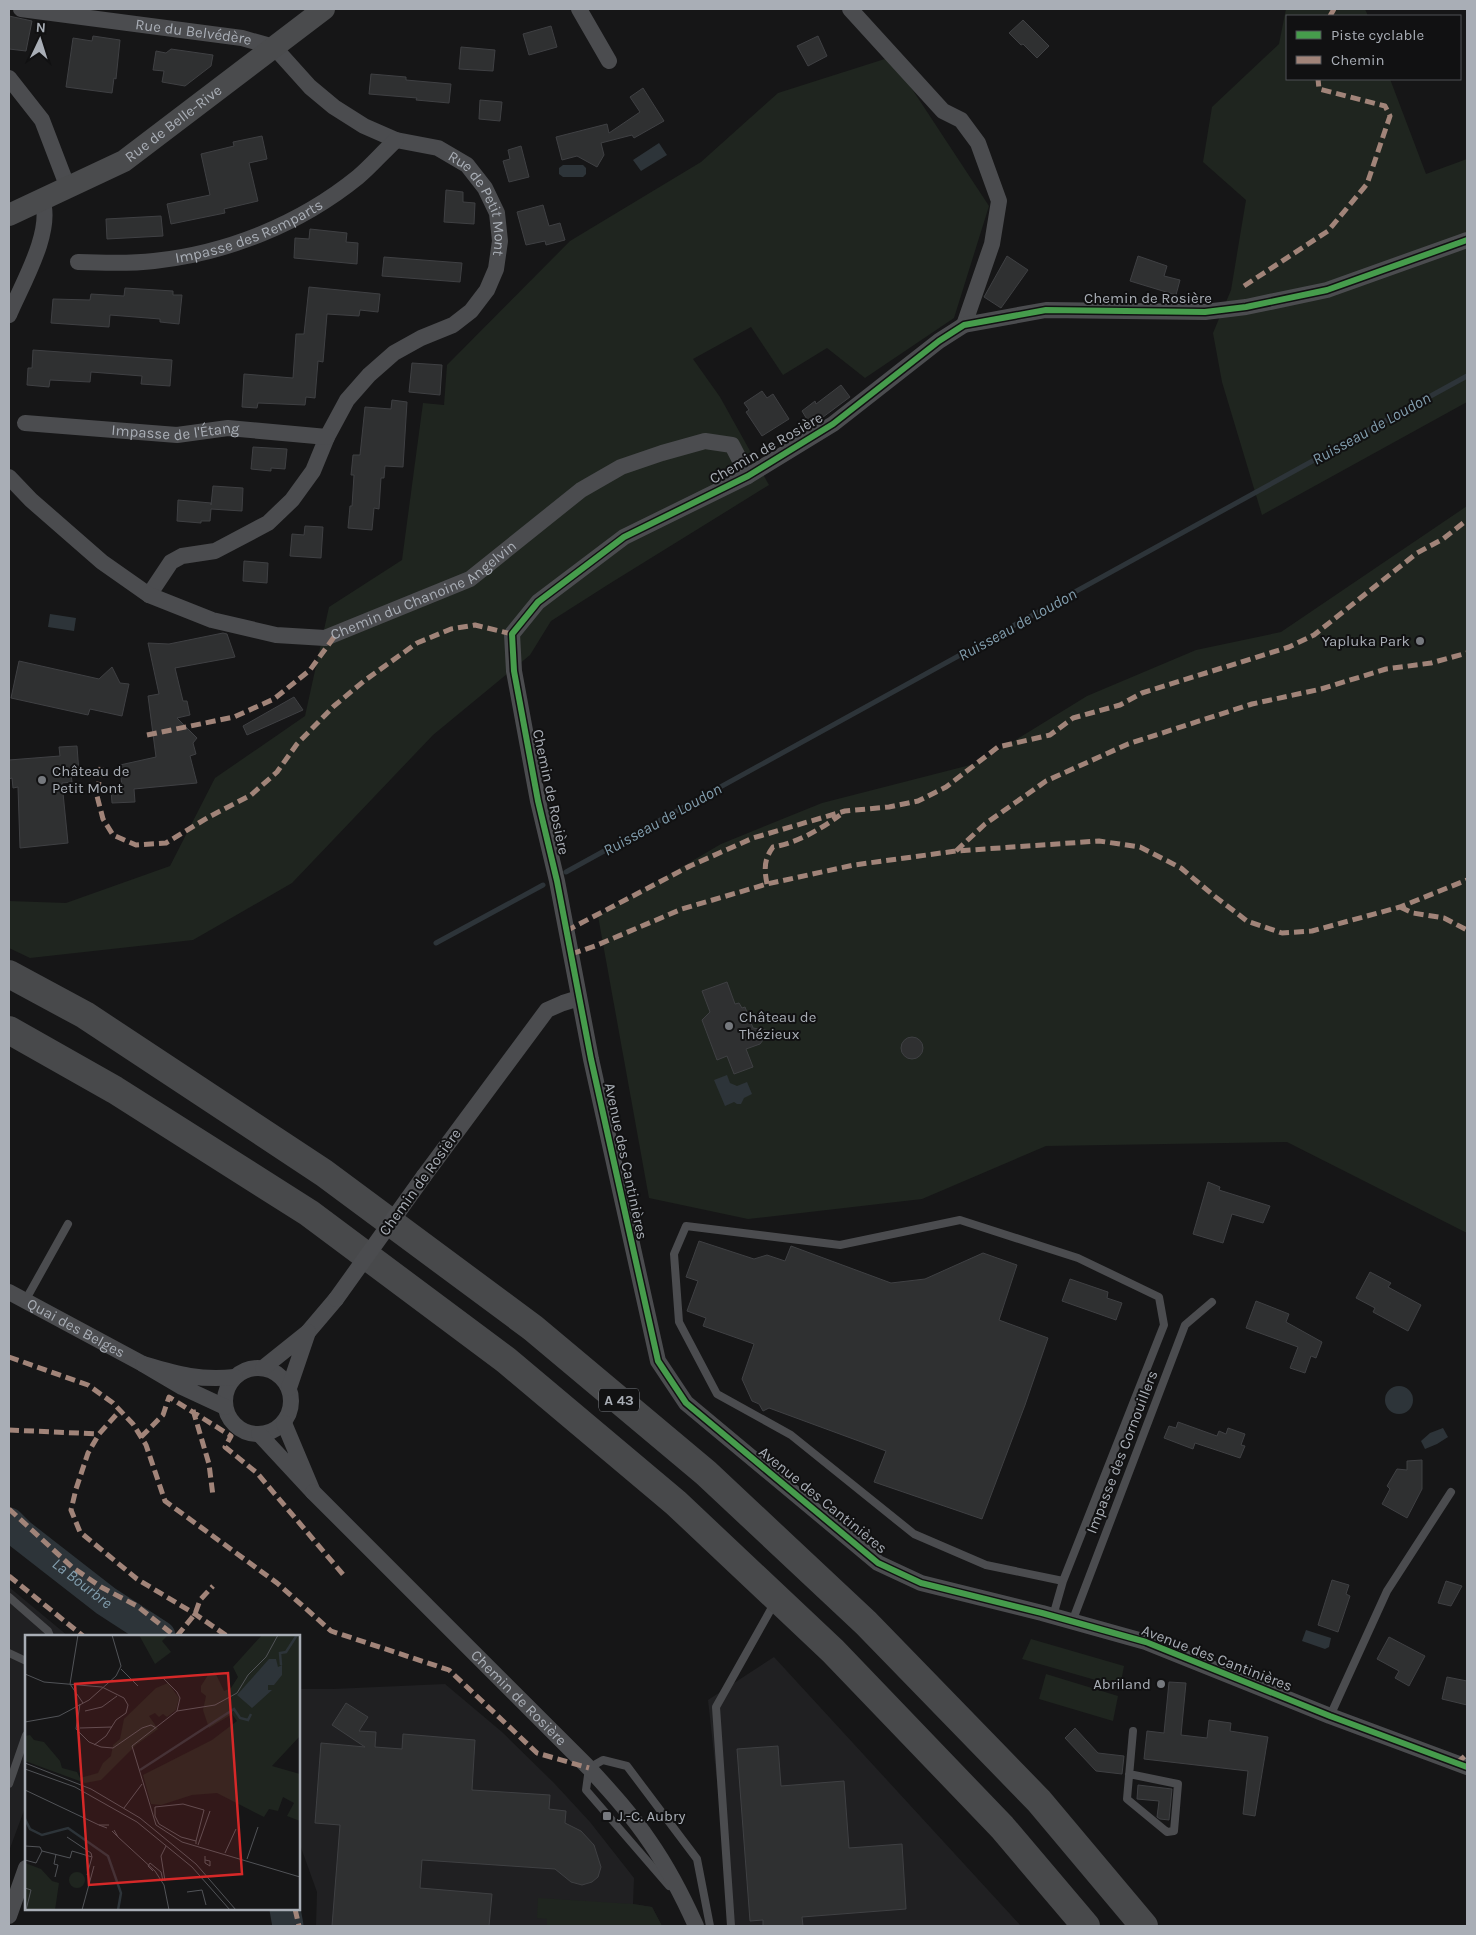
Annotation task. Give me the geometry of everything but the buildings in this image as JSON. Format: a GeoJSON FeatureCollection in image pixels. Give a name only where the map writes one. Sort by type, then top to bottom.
{"type":"FeatureCollection","features":[{"type":"Feature","properties":{"kind":"highway","name":"A 43"},"geometry":{"type":"LineString","coordinates":[[9,974],[84,1015],[324,1173],[533,1328],[706,1473],[866,1623],[1039,1802],[1144,1926]]}},
{"type":"Feature","properties":{"kind":"highway","name":"A 43"},"geometry":{"type":"LineString","coordinates":[[9,1030],[115,1090],[309,1213],[506,1360],[676,1503],[833,1651],[1002,1826],[1086,1926]]}},
{"type":"Feature","properties":{"kind":"street","name":"Rue du Belvédère"},"geometry":{"type":"LineString","coordinates":[[21,9],[242,38],[274,47]]}},
{"type":"Feature","properties":{"kind":"street","name":"Rue de Belle-Rive"},"geometry":{"type":"LineString","coordinates":[[9,215],[124,161],[324,9]]}},
{"type":"Feature","properties":{"kind":"street"},"geometry":{"type":"LineString","coordinates":[[579,9],[609,61]]}},
{"type":"Feature","properties":{"kind":"street"},"geometry":{"type":"LineString","coordinates":[[850,9],[943,110],[961,120],[978,143],[981,151],[999,201],[992,244],[964,325]]}},
{"type":"Feature","properties":{"kind":"street","name":"Rue de Petit Mont"},"geometry":{"type":"LineString","coordinates":[[149,594],[171,562],[182,556],[215,551],[268,522],[292,500],[313,471],[327,437],[347,400],[369,375],[394,353],[421,338],[452,325],[471,311],[486,290],[496,269],[500,241],[497,212],[485,188],[467,165],[438,148],[396,140],[364,126],[334,107],[310,87],[274,47]]}},
{"type":"Feature","properties":{"kind":"street"},"geometry":{"type":"LineString","coordinates":[[9,78],[42,120],[68,188]]}},
{"type":"Feature","properties":{"kind":"street","name":"Impasse des Remparts"},"geometry":{"type":"LineString","coordinates":[[78,262],[154,261],[203,252],[246,240],[293,220],[327,200],[359,176],[396,140]]}},
{"type":"Feature","properties":{"kind":"street"},"geometry":{"type":"LineString","coordinates":[[9,315],[39,246],[44,224],[45,207],[42,200]]}},
{"type":"Feature","properties":{"kind":"street","name":"Chemin de Rosière"},"geometry":{"type":"LineString","coordinates":[[591,1059],[557,881],[538,801],[514,671],[512,634],[538,602],[624,537],[748,476],[833,424],[939,341],[964,325],[1046,310],[1205,312],[1246,307],[1327,290],[1467,240]]}},
{"type":"Feature","properties":{"kind":"street","name":"Impasse de l'Étang"},"geometry":{"type":"LineString","coordinates":[[25,423],[177,435],[228,428],[327,437]]}},
{"type":"Feature","properties":{"kind":"street","name":"Chemin du Chanoine Angelvin"},"geometry":{"type":"LineString","coordinates":[[9,477],[31,500],[102,562],[149,594],[212,620],[276,635],[324,638],[470,579],[581,490],[621,467],[662,452],[705,441],[732,445],[748,476]]}},
{"type":"Feature","properties":{"kind":"street","name":"Chemin de Rosière"},"geometry":{"type":"LineString","coordinates":[[263,1368],[308,1332],[336,1299],[547,1010],[579,998]]}},
{"type":"Feature","properties":{"kind":"street","name":"Avenue des Cantinières"},"geometry":{"type":"LineString","coordinates":[[591,1059],[658,1362],[686,1403],[878,1563],[921,1583],[1053,1616],[1146,1642],[1330,1716],[1467,1767]]}},
{"type":"Feature","properties":{"kind":"street","name":"Quai des Belges"},"geometry":{"type":"LineString","coordinates":[[9,1292],[182,1387],[225,1407]]}},
{"type":"Feature","properties":{"kind":"street","name":"Chemin de Rosière"},"geometry":{"type":"LineString","coordinates":[[289,1388],[308,1332]]}},
{"type":"Feature","properties":{"kind":"street","name":"Quai des Belges"},"geometry":{"type":"LineString","coordinates":[[143,1364],[184,1376],[212,1379],[235,1377]]}},
{"type":"Feature","properties":{"kind":"street"},"geometry":{"type":"LineString","coordinates":[[263,1368],[274,1371],[283,1378],[289,1388],[291,1406],[284,1423],[268,1433],[250,1434],[234,1424],[228,1416],[225,1407],[226,1391],[235,1377],[243,1371],[263,1368]]}},
{"type":"Feature","properties":{"kind":"street","name":"Chemin de Rosière"},"geometry":{"type":"LineString","coordinates":[[284,1423],[314,1492]]}},
{"type":"Feature","properties":{"kind":"street","name":"Chemin de Rosière"},"geometry":{"type":"LineString","coordinates":[[259,1434],[314,1492],[589,1768],[650,1842],[686,1904],[696,1926]]}},
{"type":"Feature","properties":{"kind":"street"},"geometry":{"type":"LineString","coordinates":[[9,1916],[25,1871]]}},
{"type":"Feature","properties":{"kind":"lane"},"geometry":{"type":"LineString","coordinates":[[1053,1616],[1063,1582],[1164,1325],[1159,1297],[1078,1258],[960,1220],[840,1246],[686,1226],[674,1254],[679,1322],[717,1394],[791,1435],[914,1534],[986,1565],[1063,1582]]}},
{"type":"Feature","properties":{"kind":"lane"},"geometry":{"type":"LineString","coordinates":[[25,1301],[68,1224]]}},
{"type":"Feature","properties":{"kind":"lane","name":"Impasse des Cornouillers"},"geometry":{"type":"LineString","coordinates":[[1072,1622],[1185,1326],[1212,1302]]}},
{"type":"Feature","properties":{"kind":"lane"},"geometry":{"type":"LineString","coordinates":[[1330,1716],[1387,1591],[1451,1492]]}},
{"type":"Feature","properties":{"kind":"lane"},"geometry":{"type":"LineString","coordinates":[[9,1597],[48,1631],[50,1635]]}},
{"type":"Feature","properties":{"kind":"lane"},"geometry":{"type":"LineString","coordinates":[[730,1926],[716,1707],[777,1598]]}},
{"type":"Feature","properties":{"kind":"lane"},"geometry":{"type":"LineString","coordinates":[[9,1654],[25,1661]]}},
{"type":"Feature","properties":{"kind":"lane"},"geometry":{"type":"LineString","coordinates":[[1129,1774],[1178,1784],[1174,1831],[1167,1832],[1127,1799],[1129,1774],[1133,1731]]}},
{"type":"Feature","properties":{"kind":"lane"},"geometry":{"type":"LineString","coordinates":[[9,1784],[25,1738]]}},
{"type":"Feature","properties":{"kind":"lane"},"geometry":{"type":"LineString","coordinates":[[589,1768],[603,1760],[628,1766],[697,1859],[710,1926]]}},
{"type":"Feature","properties":{"kind":"shaded area"},"geometry":{"type":"Polygon","coordinates":[[[1286,9],[1365,9],[1368,15],[1286,15],[1286,80],[1390,80],[1426,174],[1467,159],[1467,402],[1262,515],[1222,382],[1213,333],[1231,290],[1246,200],[1203,162],[1212,107],[1279,44],[1286,9]]]}},
{"type":"Feature","properties":{"kind":"shaded area"},"geometry":{"type":"Polygon","coordinates":[[[891,57],[989,206],[954,318],[865,378],[827,348],[783,375],[751,327],[693,359],[720,397],[769,485],[551,621],[530,655],[433,735],[292,883],[193,940],[30,958],[9,948],[9,901],[66,903],[170,866],[215,778],[305,716],[329,607],[402,560],[423,403],[444,405],[447,365],[570,241],[701,162],[778,93],[891,57]]]}},
{"type":"Feature","properties":{"kind":"shaded area"},"geometry":{"type":"Polygon","coordinates":[[[659,143],[667,155],[641,171],[633,160],[659,143]]]}},
{"type":"Feature","properties":{"kind":"shaded area"},"geometry":{"type":"Polygon","coordinates":[[[563,165],[583,165],[586,168],[586,174],[583,177],[563,177],[559,174],[559,168],[563,165]]]}},
{"type":"Feature","properties":{"kind":"shaded area"},"geometry":{"type":"Polygon","coordinates":[[[1467,506],[1467,1233],[1287,1142],[1046,1146],[922,1199],[748,1219],[649,1198],[598,916],[721,844],[822,803],[978,763],[1087,696],[1196,650],[1281,632],[1467,506]]]}},
{"type":"Feature","properties":{"kind":"shaded area"},"geometry":{"type":"Polygon","coordinates":[[[50,614],[76,618],[74,631],[48,627],[50,614]]]}},
{"type":"Feature","properties":{"kind":"shaded area"},"geometry":{"type":"Polygon","coordinates":[[[727,1075],[730,1083],[737,1086],[747,1082],[752,1094],[744,1098],[741,1104],[734,1102],[725,1106],[714,1080],[727,1075]]]}},
{"type":"Feature","properties":{"kind":"shaded area"},"geometry":{"type":"Polygon","coordinates":[[[1399,1386],[1409,1390],[1413,1400],[1409,1410],[1399,1414],[1389,1410],[1385,1400],[1389,1390],[1399,1386]]]}},
{"type":"Feature","properties":{"kind":"shaded area"},"geometry":{"type":"Polygon","coordinates":[[[1443,1428],[1448,1437],[1425,1449],[1421,1441],[1430,1433],[1443,1428]]]}},
{"type":"Feature","properties":{"kind":"shaded area"},"geometry":{"type":"Polygon","coordinates":[[[9,1587],[67,1635],[25,1635],[25,1808],[9,1851],[9,1587]]]}},
{"type":"Feature","properties":{"kind":"shaded area"},"geometry":{"type":"Polygon","coordinates":[[[1306,1630],[1331,1638],[1329,1647],[1325,1649],[1302,1641],[1306,1630]]]}},
{"type":"Feature","properties":{"kind":"shaded area"},"geometry":{"type":"Polygon","coordinates":[[[1031,1639],[1124,1666],[1120,1687],[1022,1659],[1031,1639]]]}},
{"type":"Feature","properties":{"kind":"shaded area"},"geometry":{"type":"Polygon","coordinates":[[[774,1657],[1021,1926],[733,1926],[708,1700],[774,1657]]]}},
{"type":"Feature","properties":{"kind":"shaded area"},"geometry":{"type":"Polygon","coordinates":[[[1046,1674],[1118,1696],[1113,1721],[1039,1699],[1046,1674]]]}},
{"type":"Feature","properties":{"kind":"shaded area"},"geometry":{"type":"Polygon","coordinates":[[[445,1684],[502,1732],[554,1783],[590,1822],[634,1878],[633,1904],[652,1907],[662,1926],[316,1926],[317,1892],[300,1845],[300,1689],[445,1684]]]}},
{"type":"Feature","properties":{"kind":"shaded area"},"geometry":{"type":"Polygon","coordinates":[[[538,1898],[652,1907],[662,1926],[547,1926],[547,1919],[537,1918],[538,1898]]]}},
{"type":"Feature","properties":{"kind":"waterway","name":"Ruisseau de Loudon"},"geometry":{"type":"LineString","coordinates":[[566,872],[1467,376]]}},
{"type":"Feature","properties":{"kind":"waterway","name":"Ruisseau de Loudon"},"geometry":{"type":"LineString","coordinates":[[436,943],[543,885]]}},
{"type":"Feature","properties":{"kind":"waterway","name":"La Bourbre"},"geometry":{"type":"LineString","coordinates":[[9,1523],[20,1534],[106,1601],[158,1635]]}},
{"type":"Feature","properties":{"kind":"waterway","name":"La Bourbre"},"geometry":{"type":"LineString","coordinates":[[285,1910],[288,1926]]}},
{"type":"Feature","properties":{"kind":"marked path"},"geometry":{"type":"LineString","coordinates":[[1331,15],[1334,9]]}},
{"type":"Feature","properties":{"kind":"marked path"},"geometry":{"type":"LineString","coordinates":[[1244,286],[1328,231],[1367,184],[1390,116],[1385,106],[1319,89],[1318,80]]}},
{"type":"Feature","properties":{"kind":"marked path"},"geometry":{"type":"LineString","coordinates":[[566,931],[690,866],[753,838],[845,811],[889,807],[918,801],[946,787],[998,747],[1050,735],[1073,718],[1120,705],[1142,693],[1289,647],[1314,635],[1417,553],[1443,539],[1467,520]]}},
{"type":"Feature","properties":{"kind":"marked path"},"geometry":{"type":"LineString","coordinates":[[101,767],[97,796],[103,819],[113,835],[136,845],[166,843],[207,818],[251,795],[277,772],[297,744],[334,706],[364,681],[417,643],[451,629],[475,625],[512,634]]}},
{"type":"Feature","properties":{"kind":"marked path"},"geometry":{"type":"LineString","coordinates":[[147,735],[234,717],[274,699],[310,670],[337,633]]}},
{"type":"Feature","properties":{"kind":"marked path"},"geometry":{"type":"LineString","coordinates":[[956,851],[985,824],[1046,781],[1128,744],[1252,704],[1321,689],[1386,669],[1431,663],[1467,653]]}},
{"type":"Feature","properties":{"kind":"marked path"},"geometry":{"type":"LineString","coordinates":[[767,884],[766,864],[773,847],[808,835],[840,815]]}},
{"type":"Feature","properties":{"kind":"marked path"},"geometry":{"type":"LineString","coordinates":[[571,954],[595,946],[682,909],[767,884],[854,865],[956,851],[1099,841],[1140,847],[1181,868],[1247,921],[1282,933],[1312,931],[1400,907],[1467,880]]}},
{"type":"Feature","properties":{"kind":"marked path"},"geometry":{"type":"LineString","coordinates":[[1400,907],[1413,913],[1444,918],[1467,930]]}},
{"type":"Feature","properties":{"kind":"marked path"},"geometry":{"type":"LineString","coordinates":[[9,1357],[88,1385],[113,1403],[133,1424],[146,1445],[165,1501],[277,1583],[331,1631],[449,1670],[537,1753],[589,1768]]}},
{"type":"Feature","properties":{"kind":"marked path"},"geometry":{"type":"LineString","coordinates":[[141,1437],[163,1415],[169,1397],[231,1436],[225,1447],[257,1473],[346,1578]]}},
{"type":"Feature","properties":{"kind":"marked path"},"geometry":{"type":"LineString","coordinates":[[193,1410],[209,1464],[213,1496]]}},
{"type":"Feature","properties":{"kind":"marked path"},"geometry":{"type":"LineString","coordinates":[[116,1415],[99,1434],[88,1453],[76,1489],[71,1510],[80,1532],[137,1579],[226,1635]]}},
{"type":"Feature","properties":{"kind":"marked path"},"geometry":{"type":"LineString","coordinates":[[9,1430],[99,1434]]}},
{"type":"Feature","properties":{"kind":"marked path"},"geometry":{"type":"LineString","coordinates":[[9,1509],[72,1567],[101,1587],[137,1606],[174,1635]]}},
{"type":"Feature","properties":{"kind":"marked path"},"geometry":{"type":"LineString","coordinates":[[9,1576],[82,1635]]}},
{"type":"Feature","properties":{"kind":"marked path"},"geometry":{"type":"LineString","coordinates":[[178,1635],[195,1614],[200,1600],[213,1586]]}},
{"type":"Feature","properties":{"kind":"marked path"},"geometry":{"type":"LineString","coordinates":[[1457,1763],[1467,1754]]}},
{"type":"Feature","properties":{"kind":"marked path"},"geometry":{"type":"LineString","coordinates":[[295,1910],[299,1926]]}},
{"type":"Feature","properties":{"kind":"cycle path"},"geometry":{"type":"LineString","coordinates":[[1467,240],[1327,290],[1246,307],[1205,312],[1046,310],[964,325],[939,341],[833,424],[748,476],[624,537],[538,602],[512,634],[514,671],[538,801],[557,881],[591,1059],[658,1361],[686,1403],[878,1563],[921,1583],[1042,1613],[1146,1642],[1330,1716],[1467,1767]]}},
{"type":"Feature","properties":{"kind":"place","name":"Yapluka Park"},"geometry":{"type":"Point","coordinates":[1420,641]}},
{"type":"Feature","properties":{"kind":"place","name":"Château de Petit Mont"},"geometry":{"type":"Point","coordinates":[42,780]}},
{"type":"Feature","properties":{"kind":"place","name":"Château de Thézieux"},"geometry":{"type":"Point","coordinates":[729,1026]}},
{"type":"Feature","properties":{"kind":"place","name":"Abriland"},"geometry":{"type":"Point","coordinates":[1161,1684]}},
{"type":"Feature","properties":{"kind":"place","name":"J.-C. Aubry"},"geometry":{"type":"Point","coordinates":[607,1816]}}]}
